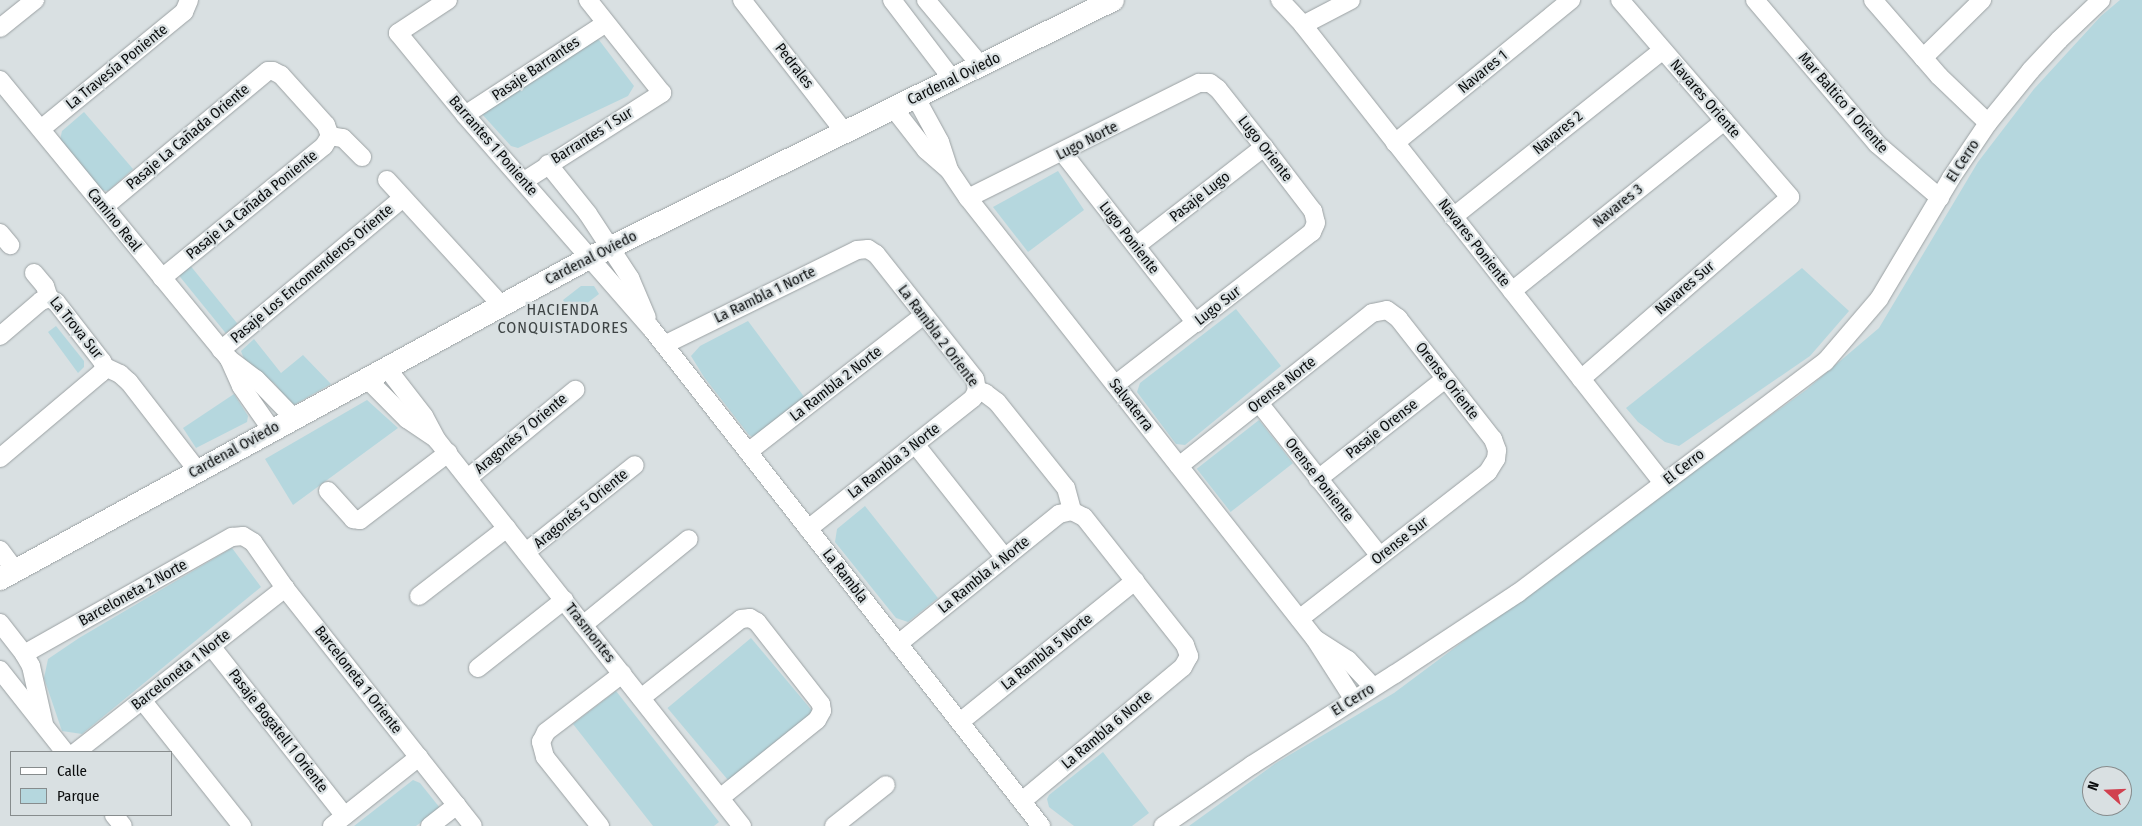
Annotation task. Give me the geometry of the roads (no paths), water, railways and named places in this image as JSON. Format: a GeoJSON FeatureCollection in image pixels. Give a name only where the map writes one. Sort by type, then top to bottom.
{"type":"FeatureCollection","features":[{"type":"Feature","properties":{"kind":"street"},"geometry":{"type":"LineString","coordinates":[[0,28],[35,0]]}},
{"type":"Feature","properties":{"kind":"street","name":"La Travesía Poniente"},"geometry":{"type":"LineString","coordinates":[[41,129],[184,12],[189,0]]}},
{"type":"Feature","properties":{"kind":"street","name":"Barrantes 1 Poniente"},"geometry":{"type":"LineString","coordinates":[[448,0],[398,33],[465,115],[589,258]]}},
{"type":"Feature","properties":{"kind":"street"},"geometry":{"type":"LineString","coordinates":[[588,0],[606,22]]}},
{"type":"Feature","properties":{"kind":"street","name":"Pedrales"},"geometry":{"type":"LineString","coordinates":[[742,0],[845,133]]}},
{"type":"Feature","properties":{"kind":"street"},"geometry":{"type":"LineString","coordinates":[[892,0],[953,80]]}},
{"type":"Feature","properties":{"kind":"street"},"geometry":{"type":"LineString","coordinates":[[926,0],[982,66]]}},
{"type":"Feature","properties":{"kind":"street","name":"Cardenal Oviedo"},"geometry":{"type":"LineString","coordinates":[[7,574],[293,417],[589,258],[1113,0]]}},
{"type":"Feature","properties":{"kind":"street"},"geometry":{"type":"LineString","coordinates":[[1303,25],[1351,0]]}},
{"type":"Feature","properties":{"kind":"street","name":"Navares 1"},"geometry":{"type":"LineString","coordinates":[[1395,143],[1571,0]]}},
{"type":"Feature","properties":{"kind":"street","name":"Navares Oriente"},"geometry":{"type":"LineString","coordinates":[[1620,0],[1790,197]]}},
{"type":"Feature","properties":{"kind":"street","name":"Mar Baltico 1 Oriente"},"geometry":{"type":"LineString","coordinates":[[1755,0],[1877,144],[1940,198]]}},
{"type":"Feature","properties":{"kind":"street"},"geometry":{"type":"LineString","coordinates":[[1872,0],[1962,100],[1988,123]]}},
{"type":"Feature","properties":{"kind":"street"},"geometry":{"type":"LineString","coordinates":[[1923,58],[1982,0]]}},
{"type":"Feature","properties":{"kind":"street","name":"El Cerro"},"geometry":{"type":"LineString","coordinates":[[1163,826],[1252,765],[1518,593],[1825,362],[1879,299],[1988,123],[2031,70],[2101,0]]}},
{"type":"Feature","properties":{"kind":"street","name":"Navares Poniente"},"geometry":{"type":"LineString","coordinates":[[1282,2],[1303,25],[1663,483]]}},
{"type":"Feature","properties":{"kind":"street","name":"Barrantes 1 Sur"},"geometry":{"type":"LineString","coordinates":[[524,181],[662,93],[606,22]]}},
{"type":"Feature","properties":{"kind":"street","name":"Pasaje Barrantes"},"geometry":{"type":"LineString","coordinates":[[465,115],[606,22]]}},
{"type":"Feature","properties":{"kind":"street","name":"Navares 2"},"geometry":{"type":"LineString","coordinates":[[1454,217],[1663,50]]}},
{"type":"Feature","properties":{"kind":"street","name":"Pasaje La Cañada Oriente"},"geometry":{"type":"LineString","coordinates":[[104,207],[264,74],[273,71],[281,75],[326,125],[330,136]]}},
{"type":"Feature","properties":{"kind":"street","name":"Camino Real"},"geometry":{"type":"LineString","coordinates":[[0,80],[225,354],[256,379],[293,417]]}},
{"type":"Feature","properties":{"kind":"street","name":"Lugo Oriente"},"geometry":{"type":"LineString","coordinates":[[1205,83],[1218,89],[1311,207],[1316,222]]}},
{"type":"Feature","properties":{"kind":"street","name":"Lugo Norte"},"geometry":{"type":"LineString","coordinates":[[968,198],[1063,153],[1190,87],[1205,83]]}},
{"type":"Feature","properties":{"kind":"street","name":"Salvaterra"},"geometry":{"type":"LineString","coordinates":[[916,98],[940,142],[949,170]]}},
{"type":"Feature","properties":{"kind":"street","name":"Salvaterra"},"geometry":{"type":"LineString","coordinates":[[894,109],[926,150],[949,170],[968,198],[1300,619],[1354,700]]}},
{"type":"Feature","properties":{"kind":"street","name":"Navares 3"},"geometry":{"type":"LineString","coordinates":[[1512,291],[1724,121]]}},
{"type":"Feature","properties":{"kind":"street"},"geometry":{"type":"LineString","coordinates":[[330,136],[342,138],[362,157]]}},
{"type":"Feature","properties":{"kind":"street","name":"Pasaje La Cañada Poniente"},"geometry":{"type":"LineString","coordinates":[[162,278],[324,146],[330,136]]}},
{"type":"Feature","properties":{"kind":"street","name":"Pasaje Lugo"},"geometry":{"type":"LineString","coordinates":[[1136,246],[1264,147]]}},
{"type":"Feature","properties":{"kind":"street","name":"Lugo Poniente"},"geometry":{"type":"LineString","coordinates":[[1063,153],[1196,323]]}},
{"type":"Feature","properties":{"kind":"street","name":"Barrantes 1 Poniente"},"geometry":{"type":"LineString","coordinates":[[548,164],[588,214],[610,248]]}},
{"type":"Feature","properties":{"kind":"street"},"geometry":{"type":"LineString","coordinates":[[387,180],[501,305]]}},
{"type":"Feature","properties":{"kind":"street","name":"Navares Sur"},"geometry":{"type":"LineString","coordinates":[[1581,379],[1790,197]]}},
{"type":"Feature","properties":{"kind":"street","name":"Pasaje Los Encomenderos Oriente"},"geometry":{"type":"LineString","coordinates":[[225,354],[403,198]]}},
{"type":"Feature","properties":{"kind":"street","name":"Lugo Sur"},"geometry":{"type":"LineString","coordinates":[[1115,385],[1308,236],[1316,222]]}},
{"type":"Feature","properties":{"kind":"street","name":"La Rambla"},"geometry":{"type":"LineString","coordinates":[[610,248],[637,291],[651,328]]}},
{"type":"Feature","properties":{"kind":"street","name":"La Rambla 2 Oriente"},"geometry":{"type":"LineString","coordinates":[[868,249],[876,254],[975,379],[977,390],[985,393],[997,402],[1066,488],[1072,511]]}},
{"type":"Feature","properties":{"kind":"street","name":"La Rambla 1 Norte"},"geometry":{"type":"LineString","coordinates":[[664,345],[857,250],[868,249]]}},
{"type":"Feature","properties":{"kind":"street","name":"La Rambla"},"geometry":{"type":"LineString","coordinates":[[589,258],[651,328],[1042,826]]}},
{"type":"Feature","properties":{"kind":"street","name":"La Trova Sur"},"geometry":{"type":"LineString","coordinates":[[34,273],[45,286],[48,298],[56,302],[105,367],[120,374],[129,382],[197,470]]}},
{"type":"Feature","properties":{"kind":"street"},"geometry":{"type":"LineString","coordinates":[[0,336],[41,301],[48,298]]}},
{"type":"Feature","properties":{"kind":"street","name":"Orense Oriente"},"geometry":{"type":"LineString","coordinates":[[1387,310],[1398,318],[1493,439],[1497,450],[1496,459]]}},
{"type":"Feature","properties":{"kind":"street","name":"Orense Norte"},"geometry":{"type":"LineString","coordinates":[[1179,466],[1372,313],[1387,310]]}},
{"type":"Feature","properties":{"kind":"street","name":"La Rambla 2 Norte"},"geometry":{"type":"LineString","coordinates":[[748,452],[924,315]]}},
{"type":"Feature","properties":{"kind":"street","name":"Camino Real"},"geometry":{"type":"LineString","coordinates":[[225,354],[241,386],[271,429]]}},
{"type":"Feature","properties":{"kind":"street"},"geometry":{"type":"LineString","coordinates":[[0,458],[101,373],[105,367]]}},
{"type":"Feature","properties":{"kind":"street","name":"Trasmontes"},"geometry":{"type":"LineString","coordinates":[[386,367],[424,416],[443,446],[720,798],[738,825]]}},
{"type":"Feature","properties":{"kind":"street","name":"Trasmontes"},"geometry":{"type":"LineString","coordinates":[[366,378],[407,419],[443,446]]}},
{"type":"Feature","properties":{"kind":"street","name":"Pasaje Orense"},"geometry":{"type":"LineString","coordinates":[[1318,478],[1445,379]]}},
{"type":"Feature","properties":{"kind":"street","name":"Aragonés 7 Oriente"},"geometry":{"type":"LineString","coordinates":[[468,478],[574,390]]}},
{"type":"Feature","properties":{"kind":"street","name":"La Rambla 3 Norte"},"geometry":{"type":"LineString","coordinates":[[808,529],[973,398],[977,390]]}},
{"type":"Feature","properties":{"kind":"street","name":"Orense Poniente"},"geometry":{"type":"LineString","coordinates":[[1259,403],[1380,556]]}},
{"type":"Feature","properties":{"kind":"street"},"geometry":{"type":"LineString","coordinates":[[915,444],[1005,558]]}},
{"type":"Feature","properties":{"kind":"street"},"geometry":{"type":"LineString","coordinates":[[328,491],[353,519],[360,520],[443,446]]}},
{"type":"Feature","properties":{"kind":"street","name":"Orense Sur"},"geometry":{"type":"LineString","coordinates":[[1300,619],[1488,472],[1496,459]]}},
{"type":"Feature","properties":{"kind":"street","name":"Aragonés 5 Oriente"},"geometry":{"type":"LineString","coordinates":[[526,552],[635,465]]}},
{"type":"Feature","properties":{"kind":"street"},"geometry":{"type":"LineString","coordinates":[[1072,511],[1084,517],[1135,581]]}},
{"type":"Feature","properties":{"kind":"street","name":"La Rambla 4 Norte"},"geometry":{"type":"LineString","coordinates":[[898,644],[1059,514],[1072,511]]}},
{"type":"Feature","properties":{"kind":"street"},"geometry":{"type":"LineString","coordinates":[[419,596],[507,528]]}},
{"type":"Feature","properties":{"kind":"street","name":"Barceloneta 1 Oriente"},"geometry":{"type":"LineString","coordinates":[[243,536],[253,542],[285,588],[473,826]]}},
{"type":"Feature","properties":{"kind":"street","name":"Barceloneta 2 Norte"},"geometry":{"type":"LineString","coordinates":[[24,654],[232,537],[243,536]]}},
{"type":"Feature","properties":{"kind":"street"},"geometry":{"type":"LineString","coordinates":[[583,625],[689,539]]}},
{"type":"Feature","properties":{"kind":"street"},"geometry":{"type":"LineString","coordinates":[[0,550],[7,574]]}},
{"type":"Feature","properties":{"kind":"street","name":"La Rambla 6 Norte"},"geometry":{"type":"LineString","coordinates":[[1022,802],[1183,667],[1189,656],[1187,648],[1135,581]]}},
{"type":"Feature","properties":{"kind":"street","name":"La Rambla 5 Norte"},"geometry":{"type":"LineString","coordinates":[[960,722],[1135,581]]}},
{"type":"Feature","properties":{"kind":"street","name":"Barceloneta 1 Norte"},"geometry":{"type":"LineString","coordinates":[[77,751],[285,588]]}},
{"type":"Feature","properties":{"kind":"street"},"geometry":{"type":"LineString","coordinates":[[478,668],[564,600]]}},
{"type":"Feature","properties":{"kind":"street"},"geometry":{"type":"LineString","coordinates":[[641,698],[741,619],[750,618],[757,622],[821,704],[822,711],[817,720],[720,798]]}},
{"type":"Feature","properties":{"kind":"street"},"geometry":{"type":"LineString","coordinates":[[0,623],[24,654],[36,683],[44,724]]}},
{"type":"Feature","properties":{"kind":"street","name":"Salvaterra"},"geometry":{"type":"LineString","coordinates":[[1315,639],[1348,660],[1373,687]]}},
{"type":"Feature","properties":{"kind":"street","name":"Pasaje Bogatell 1 Oriente"},"geometry":{"type":"LineString","coordinates":[[211,646],[338,821]]}},
{"type":"Feature","properties":{"kind":"street"},"geometry":{"type":"LineString","coordinates":[[0,670],[64,751]]}},
{"type":"Feature","properties":{"kind":"street"},"geometry":{"type":"LineString","coordinates":[[600,826],[546,757],[541,742],[550,729],[622,674]]}},
{"type":"Feature","properties":{"kind":"street"},"geometry":{"type":"LineString","coordinates":[[142,700],[242,826]]}},
{"type":"Feature","properties":{"kind":"street"},"geometry":{"type":"LineString","coordinates":[[338,821],[419,757]]}},
{"type":"Feature","properties":{"kind":"street"},"geometry":{"type":"LineString","coordinates":[[834,826],[886,785]]}},
{"type":"Feature","properties":{"kind":"street"},"geometry":{"type":"LineString","coordinates":[[430,826],[457,805]]}},
{"type":"Feature","properties":{"kind":"street"},"geometry":{"type":"LineString","coordinates":[[115,816],[123,826]]}},
{"type":"Feature","properties":{"kind":"district","name":"HACIENDA CONQUISTADORES"},"geometry":{"type":"Point","coordinates":[563,319]}}]}
